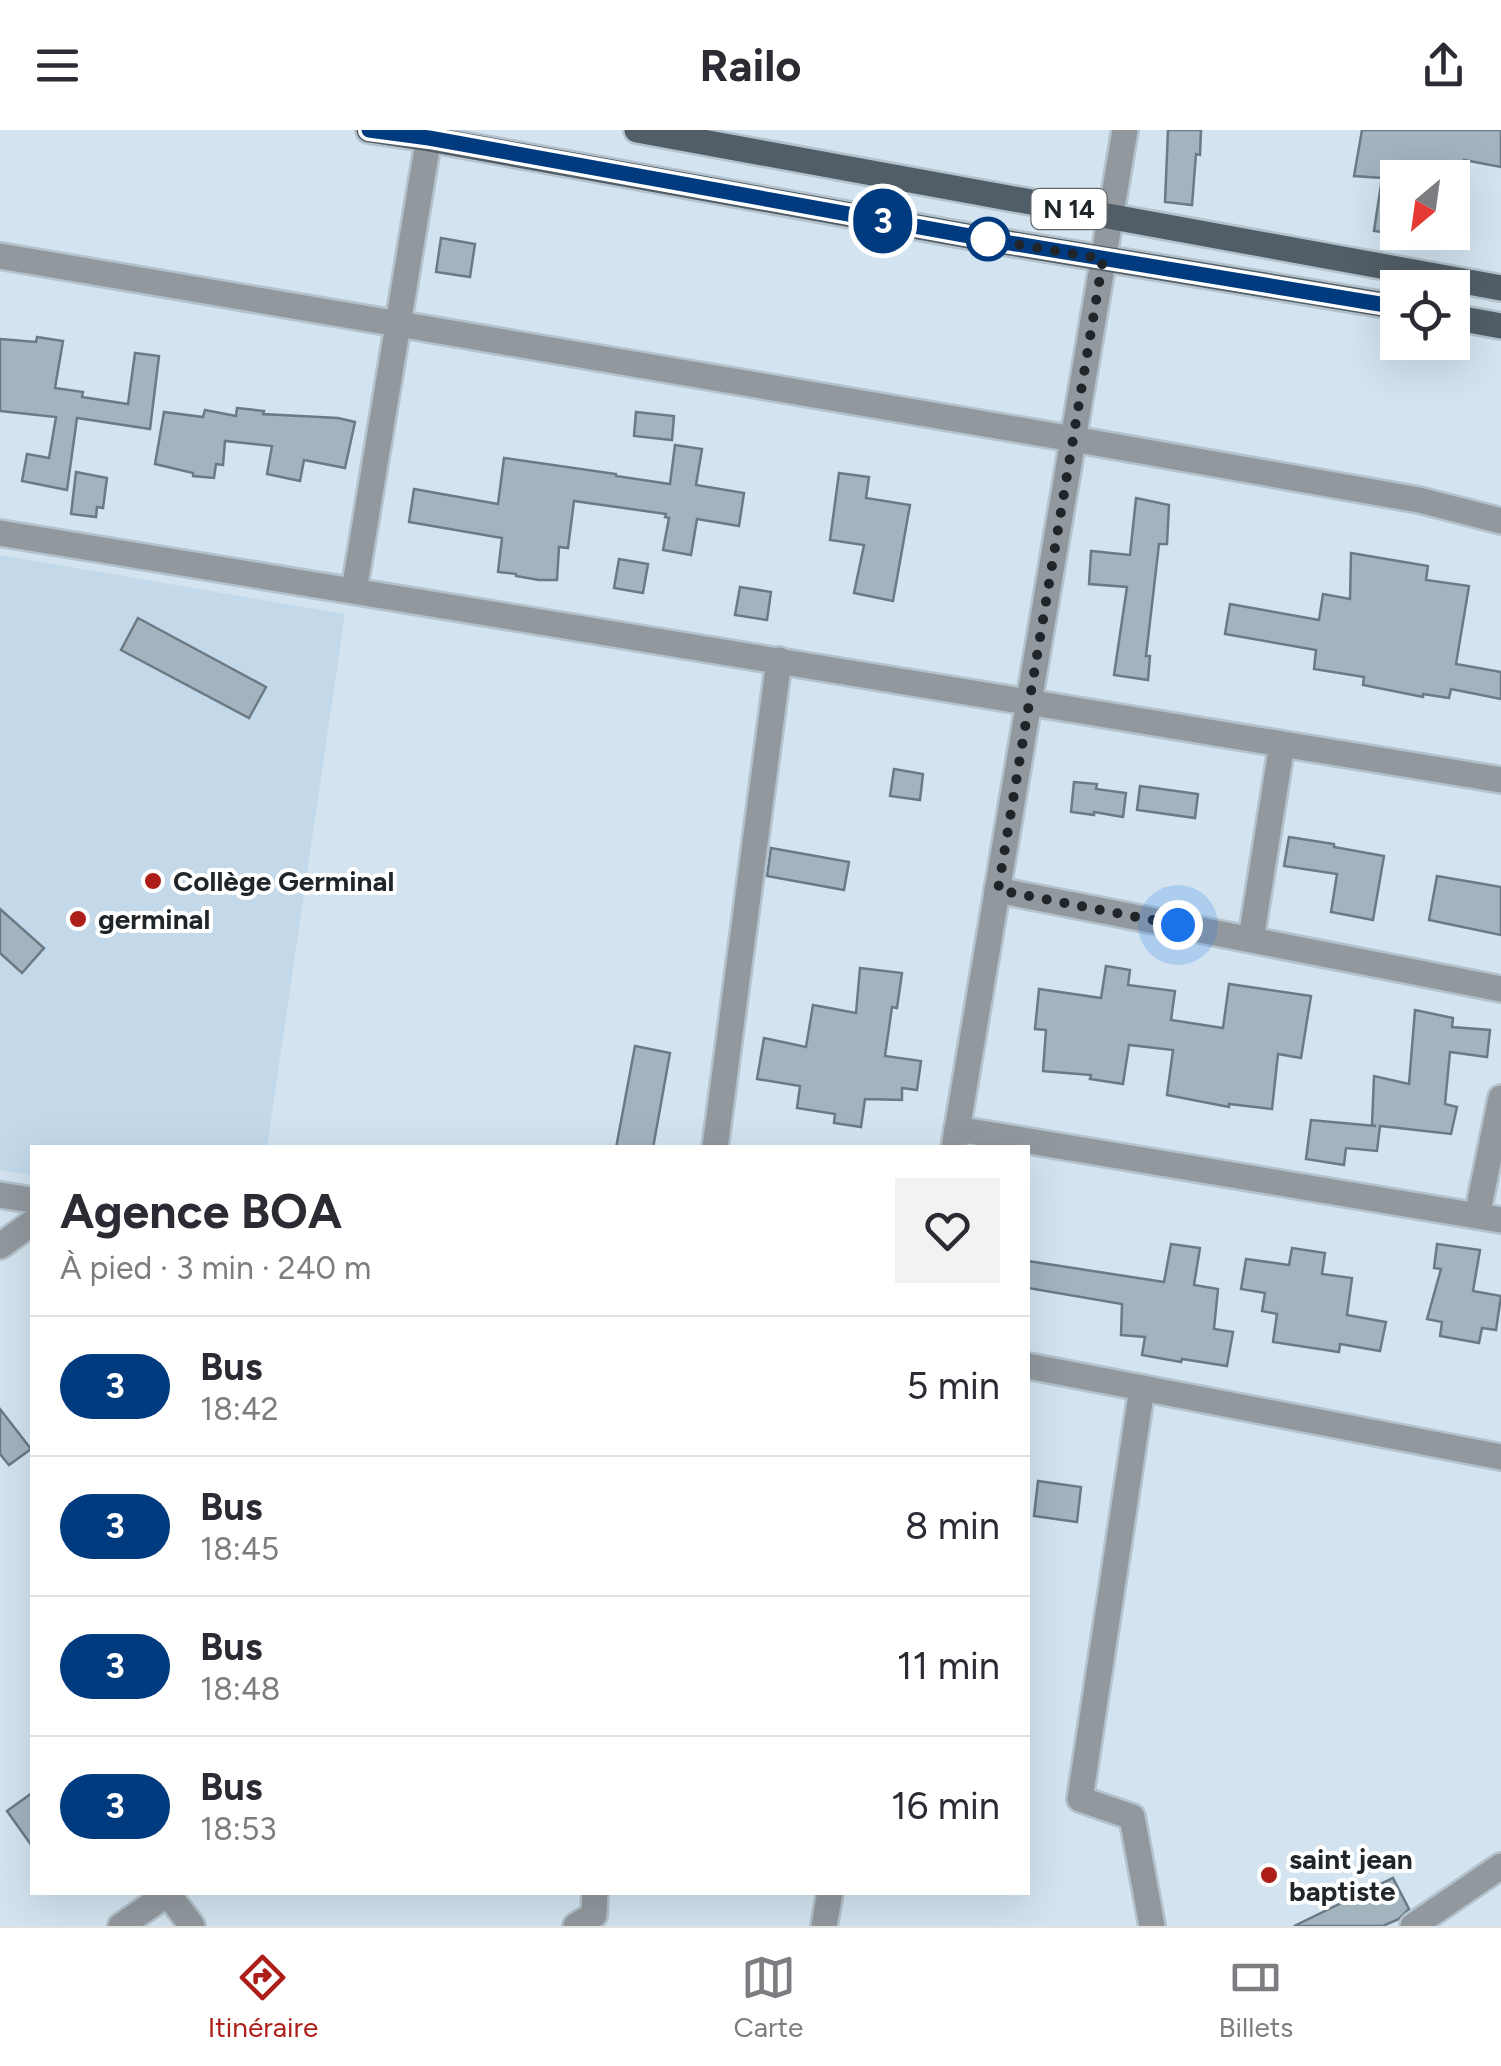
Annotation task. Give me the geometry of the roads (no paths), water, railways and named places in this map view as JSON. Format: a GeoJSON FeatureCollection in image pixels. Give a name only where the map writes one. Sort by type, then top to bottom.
{"type":"FeatureCollection","features":[{"type":"Feature","properties":{"kind":"main road","name":"N 14"},"geometry":{"type":"LineString","coordinates":[[369,130],[430,134],[1103,259],[1380,304]]}},
{"type":"Feature","properties":{"kind":"main road","name":"N 14"},"geometry":{"type":"LineString","coordinates":[[638,130],[1501,288]]}},
{"type":"Feature","properties":{"kind":"main road"},"geometry":{"type":"LineString","coordinates":[[1470,320],[1501,326]]}},
{"type":"Feature","properties":{"kind":"street"},"geometry":{"type":"LineString","coordinates":[[1003,1145],[956,1138],[1125,130]]}},
{"type":"Feature","properties":{"kind":"street"},"geometry":{"type":"LineString","coordinates":[[354,591],[430,134]]}},
{"type":"Feature","properties":{"kind":"street"},"geometry":{"type":"LineString","coordinates":[[0,256],[1073,438],[1418,500],[1501,521]]}},
{"type":"Feature","properties":{"kind":"street"},"geometry":{"type":"LineString","coordinates":[[0,533],[1501,780]]}},
{"type":"Feature","properties":{"kind":"street"},"geometry":{"type":"LineString","coordinates":[[715,1145],[779,660]]}},
{"type":"Feature","properties":{"kind":"street"},"geometry":{"type":"LineString","coordinates":[[1251,939],[1282,744]]}},
{"type":"Feature","properties":{"kind":"street"},"geometry":{"type":"LineString","coordinates":[[998,890],[1501,989]]}},
{"type":"Feature","properties":{"kind":"street"},"geometry":{"type":"LineString","coordinates":[[1030,1149],[1489,1218],[1501,1098]]}},
{"type":"Feature","properties":{"kind":"street"},"geometry":{"type":"LineString","coordinates":[[0,1195],[30,1200]]}},
{"type":"Feature","properties":{"kind":"street"},"geometry":{"type":"LineString","coordinates":[[0,1246],[30,1224]]}},
{"type":"Feature","properties":{"kind":"street"},"geometry":{"type":"LineString","coordinates":[[1030,1366],[1501,1457]]}},
{"type":"Feature","properties":{"kind":"street"},"geometry":{"type":"LineString","coordinates":[[1142,1388],[1080,1799],[1132,1817],[1152,1926]]}},
{"type":"Feature","properties":{"kind":"street"},"geometry":{"type":"LineString","coordinates":[[1414,1926],[1501,1866]]}},
{"type":"Feature","properties":{"kind":"street"},"geometry":{"type":"LineString","coordinates":[[121,1926],[166,1895]]}},
{"type":"Feature","properties":{"kind":"street"},"geometry":{"type":"LineString","coordinates":[[170,1895],[192,1926]]}},
{"type":"Feature","properties":{"kind":"street"},"geometry":{"type":"LineString","coordinates":[[576,1926],[594,1915],[596,1895]]}},
{"type":"Feature","properties":{"kind":"street"},"geometry":{"type":"LineString","coordinates":[[824,1926],[829,1895]]}},
{"type":"Feature","properties":{"kind":"place","name":"Collège Germinal"},"geometry":{"type":"Point","coordinates":[153,881]}},
{"type":"Feature","properties":{"kind":"place","name":"germinal"},"geometry":{"type":"Point","coordinates":[78,919]}},
{"type":"Feature","properties":{"kind":"place","name":"saint jean baptiste"},"geometry":{"type":"Point","coordinates":[1269,1875]}}]}
